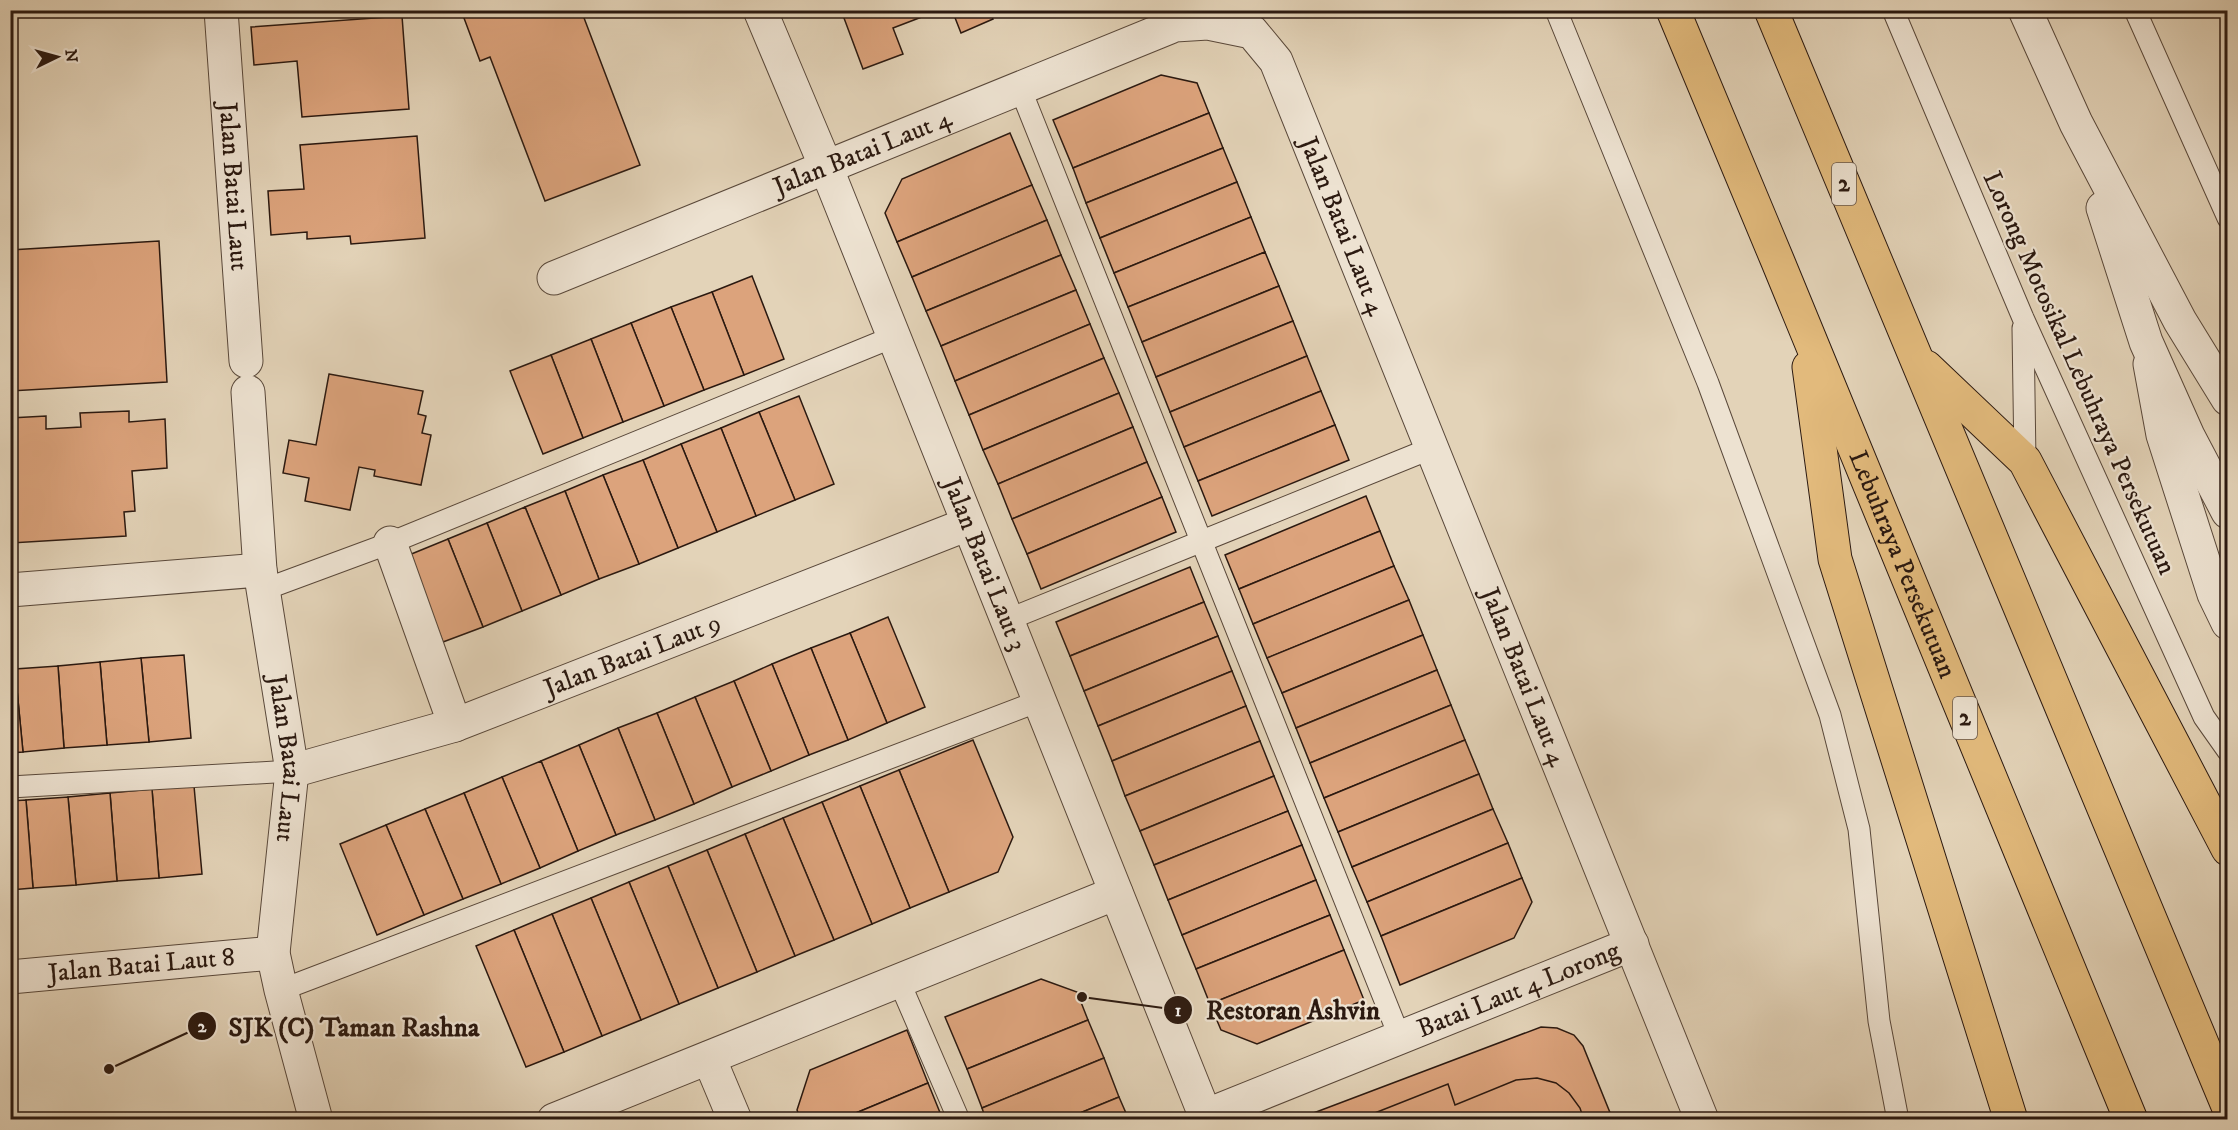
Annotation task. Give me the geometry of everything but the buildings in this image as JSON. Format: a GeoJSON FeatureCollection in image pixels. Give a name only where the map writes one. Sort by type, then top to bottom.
{"type":"FeatureCollection","features":[{"type":"Feature","properties":{"kind":"highway","name":"Lebuhraya Persekutuan"},"geometry":{"type":"LineString","coordinates":[[1673,10],[1802,316],[1894,546],[2131,1119]]}},
{"type":"Feature","properties":{"kind":"highway","name":"2"},"geometry":{"type":"LineString","coordinates":[[1771,10],[2228,1106]]}},
{"type":"Feature","properties":{"kind":"highway"},"geometry":{"type":"LineString","coordinates":[[1802,316],[1835,559],[2011,1119]]}},
{"type":"Feature","properties":{"kind":"highway"},"geometry":{"type":"LineString","coordinates":[[1917,357],[2025,461],[2228,849]]}},
{"type":"Feature","properties":{"kind":"street","name":"Jalan Batai Laut"},"geometry":{"type":"LineString","coordinates":[[220,10],[261,580],[292,771],[273,954],[316,1119]]}},
{"type":"Feature","properties":{"kind":"street","name":"Jalan Batai Laut 3"},"geometry":{"type":"LineString","coordinates":[[760,10],[826,167],[1206,1118]]}},
{"type":"Feature","properties":{"kind":"street"},"geometry":{"type":"LineString","coordinates":[[2025,10],[2076,123],[2180,321],[2228,399]]}},
{"type":"Feature","properties":{"kind":"street","name":"Jalan Batai Laut 4"},"geometry":{"type":"LineString","coordinates":[[554,278],[1175,25],[1208,23],[1252,32],[1276,61],[1702,1119]]}},
{"type":"Feature","properties":{"kind":"street"},"geometry":{"type":"LineString","coordinates":[[2076,123],[2146,342],[2188,436],[2228,512]]}},
{"type":"Feature","properties":{"kind":"street"},"geometry":{"type":"LineString","coordinates":[[2146,342],[2163,435],[2214,594],[2228,622]]}},
{"type":"Feature","properties":{"kind":"street","name":"Jalan Batai Laut 9"},"geometry":{"type":"LineString","coordinates":[[292,771],[455,725],[968,524]]}},
{"type":"Feature","properties":{"kind":"street"},"geometry":{"type":"LineString","coordinates":[[390,543],[455,725]]}},
{"type":"Feature","properties":{"kind":"street"},"geometry":{"type":"LineString","coordinates":[[10,590],[261,580]]}},
{"type":"Feature","properties":{"kind":"street"},"geometry":{"type":"LineString","coordinates":[[554,1119],[1116,893]]}},
{"type":"Feature","properties":{"kind":"street","name":"Batai Laut 4 Lorong"},"geometry":{"type":"LineString","coordinates":[[1206,1118],[1632,944]]}},
{"type":"Feature","properties":{"kind":"street","name":"Jalan Batai Laut 8"},"geometry":{"type":"LineString","coordinates":[[10,977],[273,954]]}},
{"type":"Feature","properties":{"kind":"street"},"geometry":{"type":"LineString","coordinates":[[709,1058],[735,1119]]}},
{"type":"Feature","properties":{"kind":"lane"},"geometry":{"type":"LineString","coordinates":[[1556,10],[1708,383],[1830,715],[1859,829],[1879,1021],[1898,1119]]}},
{"type":"Feature","properties":{"kind":"lane","name":"Lorong Motosikal Lebuhraya Persekutuan"},"geometry":{"type":"LineString","coordinates":[[1893,10],[2023,318],[2204,717],[2228,751]]}},
{"type":"Feature","properties":{"kind":"lane"},"geometry":{"type":"LineString","coordinates":[[2135,10],[2228,218]]}},
{"type":"Feature","properties":{"kind":"lane"},"geometry":{"type":"LineString","coordinates":[[1020,88],[1400,1038]]}},
{"type":"Feature","properties":{"kind":"lane"},"geometry":{"type":"LineString","coordinates":[[2023,318],[2025,461]]}},
{"type":"Feature","properties":{"kind":"lane"},"geometry":{"type":"LineString","coordinates":[[261,580],[390,543],[893,337]]}},
{"type":"Feature","properties":{"kind":"lane"},"geometry":{"type":"LineString","coordinates":[[1007,620],[1432,448]]}},
{"type":"Feature","properties":{"kind":"lane"},"geometry":{"type":"LineString","coordinates":[[281,990],[1039,701]]}},
{"type":"Feature","properties":{"kind":"lane"},"geometry":{"type":"LineString","coordinates":[[10,787],[292,771]]}},
{"type":"Feature","properties":{"kind":"lane"},"geometry":{"type":"LineString","coordinates":[[900,981],[959,1119]]}},
{"type":"Feature","properties":{"kind":"place","name":"Restoran Ashvin"},"geometry":{"type":"Point","coordinates":[1082,997]}},
{"type":"Feature","properties":{"kind":"place","name":"SJK (C) Taman Rashna"},"geometry":{"type":"Point","coordinates":[109,1069]}}]}
